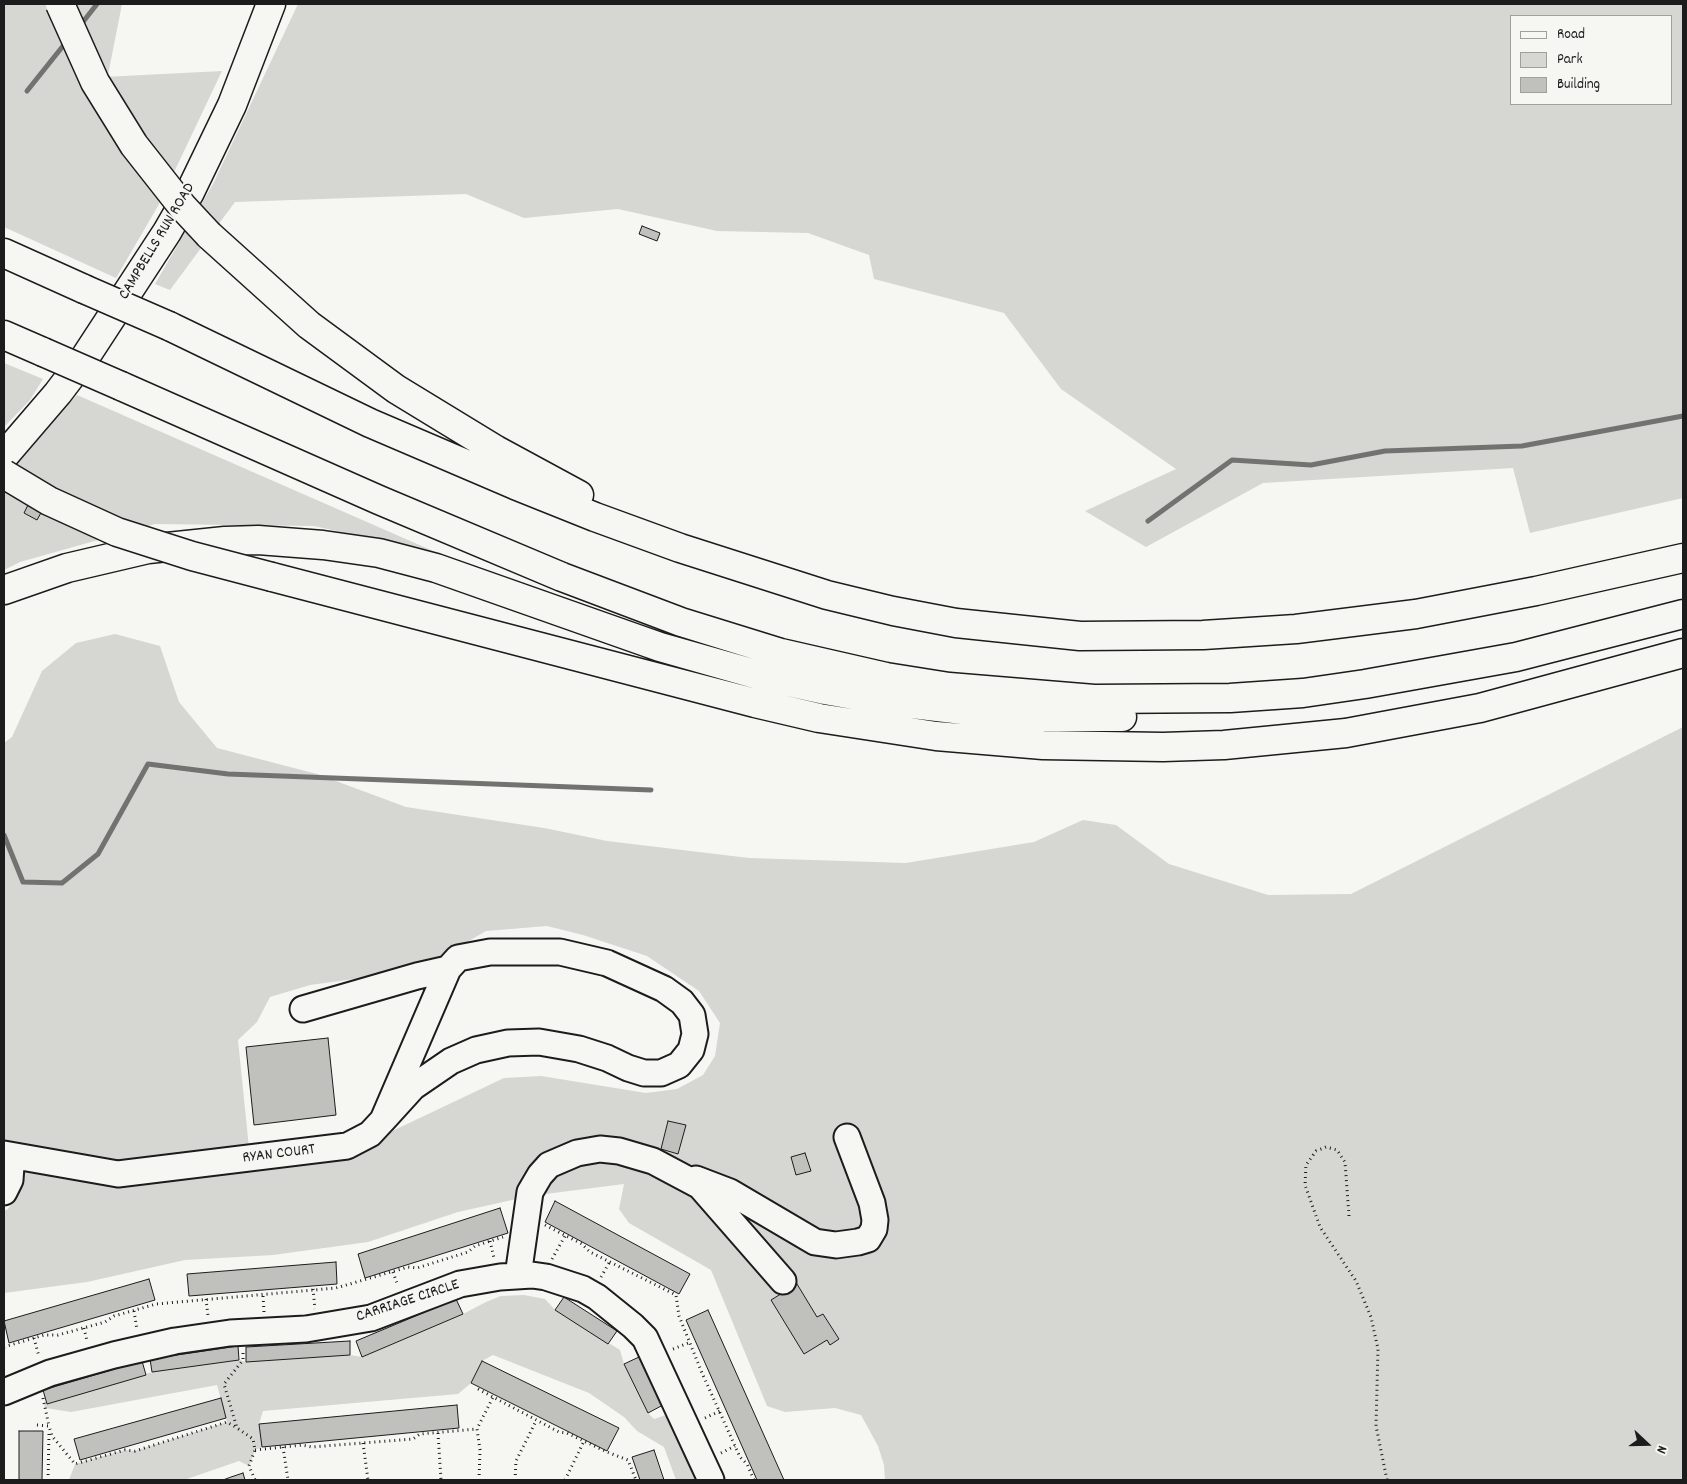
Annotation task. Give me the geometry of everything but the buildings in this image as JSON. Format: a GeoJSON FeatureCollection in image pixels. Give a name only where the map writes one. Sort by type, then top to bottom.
{"type":"FeatureCollection","features":[{"type":"Feature","properties":{"kind":"main road"},"geometry":{"type":"LineString","coordinates":[[60,4],[95,82],[129,137],[157,176],[209,234],[309,325],[396,389],[496,450],[680,548]]}},
{"type":"Feature","properties":{"kind":"main road","name":"CAMPBELLS RUN ROAD"},"geometry":{"type":"LineString","coordinates":[[4,456],[86,356],[167,232],[194,184],[232,105],[271,4]]}},
{"type":"Feature","properties":{"kind":"main road"},"geometry":{"type":"LineString","coordinates":[[4,253],[169,326],[370,423],[515,486],[680,548],[827,595],[893,611],[956,622],[1080,636],[1203,635],[1296,629],[1416,614],[1536,591],[1683,558]]}},
{"type":"Feature","properties":{"kind":"main road"},"geometry":{"type":"LineString","coordinates":[[4,335],[379,500],[562,577],[681,622],[781,653],[886,676],[949,687],[1067,697],[1156,700],[1303,693]]}},
{"type":"Feature","properties":{"kind":"main road"},"geometry":{"type":"LineString","coordinates":[[4,474],[49,501],[117,532],[192,556],[755,703],[819,718],[936,736],[1043,745],[1207,745],[1346,733],[1480,708],[1683,653]]}},
{"type":"Feature","properties":{"kind":"main road"},"geometry":{"type":"LineString","coordinates":[[4,590],[67,568],[148,549],[225,541],[291,542],[351,548],[406,559],[466,578],[612,632],[710,662],[825,690],[887,701],[988,713],[1088,718],[1169,715],[1365,684],[1516,657],[1683,614]]}},
{"type":"Feature","properties":{"kind":"street"},"geometry":{"type":"LineString","coordinates":[[303,1009],[448,969],[458,958],[490,952],[560,952],[607,963],[664,988],[682,1002],[692,1015],[695,1034],[691,1050],[679,1065],[661,1073],[644,1073],[579,1049],[540,1042],[508,1043],[476,1050],[451,1061],[413,1087],[383,1120]]}},
{"type":"Feature","properties":{"kind":"street","name":"RYAN COURT"},"geometry":{"type":"LineString","coordinates":[[4,1154],[118,1174],[347,1146],[370,1134],[383,1120],[448,969]]}},
{"type":"Feature","properties":{"kind":"street"},"geometry":{"type":"LineString","coordinates":[[674,1172],[730,1192],[815,1242],[836,1245],[858,1242],[868,1238],[874,1229],[875,1220],[872,1203],[847,1137]]}},
{"type":"Feature","properties":{"kind":"street"},"geometry":{"type":"LineString","coordinates":[[518,1276],[530,1192],[549,1165],[577,1153],[600,1149],[619,1151],[652,1161],[700,1186],[783,1281]]}},
{"type":"Feature","properties":{"kind":"street"},"geometry":{"type":"LineString","coordinates":[[4,1154],[11,1166],[10,1180],[4,1192]]}},
{"type":"Feature","properties":{"kind":"street","name":"CARRIAGE CIRCLE"},"geometry":{"type":"LineString","coordinates":[[4,1392],[37,1378],[114,1355],[175,1341],[230,1333],[306,1329],[371,1318],[460,1284],[518,1276],[554,1278],[583,1289],[614,1309],[645,1338],[711,1480]]}},
{"type":"Feature","properties":{"kind":"path"},"geometry":{"type":"LineString","coordinates":[[1349,1216],[1345,1162],[1337,1150],[1326,1148],[1316,1150],[1306,1165],[1305,1185],[1320,1227],[1356,1281],[1371,1317],[1375,1333],[1378,1349],[1376,1426],[1387,1480]]}},
{"type":"Feature","properties":{"kind":"path"},"geometry":{"type":"LineString","coordinates":[[543,1224],[609,1262],[676,1295],[679,1316],[740,1457],[747,1464],[754,1480]]}},
{"type":"Feature","properties":{"kind":"path"},"geometry":{"type":"LineString","coordinates":[[4,1347],[44,1335],[58,1335],[156,1304],[336,1288],[408,1268],[417,1268],[468,1252],[475,1246],[511,1234]]}},
{"type":"Feature","properties":{"kind":"path"},"geometry":{"type":"LineString","coordinates":[[558,1250],[566,1236]]}},
{"type":"Feature","properties":{"kind":"path"},"geometry":{"type":"LineString","coordinates":[[606,1269],[609,1262]]}},
{"type":"Feature","properties":{"kind":"path"},"geometry":{"type":"LineString","coordinates":[[34,1338],[36,1345]]}},
{"type":"Feature","properties":{"kind":"path"},"geometry":{"type":"LineString","coordinates":[[685,1344],[691,1342]]}},
{"type":"Feature","properties":{"kind":"path"},"geometry":{"type":"LineString","coordinates":[[237,1428],[224,1384],[244,1360]]}},
{"type":"Feature","properties":{"kind":"path"},"geometry":{"type":"LineString","coordinates":[[37,1378],[52,1436],[75,1464],[125,1450],[144,1448],[227,1422],[253,1438],[255,1450],[249,1466],[255,1480]]}},
{"type":"Feature","properties":{"kind":"path"},"geometry":{"type":"LineString","coordinates":[[478,1389],[536,1421],[628,1460],[636,1480]]}},
{"type":"Feature","properties":{"kind":"path"},"geometry":{"type":"LineString","coordinates":[[479,1480],[480,1450],[476,1429],[494,1397]]}},
{"type":"Feature","properties":{"kind":"path"},"geometry":{"type":"LineString","coordinates":[[515,1480],[516,1461],[536,1421]]}},
{"type":"Feature","properties":{"kind":"path"},"geometry":{"type":"LineString","coordinates":[[37,1425],[49,1426]]}},
{"type":"Feature","properties":{"kind":"path"},"geometry":{"type":"LineString","coordinates":[[48,1480],[49,1426]]}},
{"type":"Feature","properties":{"kind":"path"},"geometry":{"type":"LineString","coordinates":[[255,1450],[302,1445],[312,1448],[414,1439],[420,1434],[476,1429]]}},
{"type":"Feature","properties":{"kind":"path"},"geometry":{"type":"LineString","coordinates":[[438,1433],[441,1480]]}},
{"type":"Feature","properties":{"kind":"path"},"geometry":{"type":"LineString","coordinates":[[565,1480],[584,1441]]}},
{"type":"Feature","properties":{"kind":"path"},"geometry":{"type":"LineString","coordinates":[[363,1443],[368,1480]]}},
{"type":"Feature","properties":{"kind":"path"},"geometry":{"type":"LineString","coordinates":[[283,1447],[288,1480]]}},
{"type":"Feature","properties":{"kind":"green space"},"geometry":{"type":"Polygon","coordinates":[[[4,4],[122,4],[108,75],[84,78],[222,71],[158,206],[116,278],[4,227],[4,4]]]}},
{"type":"Feature","properties":{"kind":"green space"},"geometry":{"type":"Polygon","coordinates":[[[298,4],[1683,4],[1683,498],[1530,533],[1513,468],[1263,483],[1146,547],[1085,511],[1176,469],[1061,389],[1004,313],[874,279],[869,255],[808,233],[717,231],[618,209],[524,218],[466,194],[235,202],[170,290],[155,284],[213,184],[298,4]]]}},
{"type":"Feature","properties":{"kind":"green space"},"geometry":{"type":"Polygon","coordinates":[[[4,363],[43,379],[30,400],[4,427],[4,363]]]}},
{"type":"Feature","properties":{"kind":"green space"},"geometry":{"type":"Polygon","coordinates":[[[77,395],[440,554],[314,526],[155,524],[20,562],[4,570],[4,477],[77,395]]]}},
{"type":"Feature","properties":{"kind":"green space"},"geometry":{"type":"Polygon","coordinates":[[[115,634],[160,646],[179,702],[217,748],[317,774],[406,807],[544,828],[607,841],[749,858],[906,863],[1034,842],[1083,820],[1116,825],[1169,864],[1268,895],[1351,894],[1683,727],[1683,1480],[885,1480],[884,1465],[878,1446],[861,1415],[835,1408],[785,1412],[767,1406],[711,1270],[629,1223],[619,1209],[624,1184],[530,1196],[458,1212],[368,1242],[273,1255],[185,1260],[87,1282],[4,1293],[4,1211],[8,1209],[16,1197],[26,1158],[4,1154],[4,743],[12,737],[42,671],[76,643],[115,634]],[[547,926],[486,931],[443,956],[369,977],[310,985],[270,997],[257,1022],[238,1040],[250,1158],[386,1134],[504,1078],[541,1076],[646,1093],[677,1089],[703,1075],[715,1056],[720,1023],[699,991],[647,956],[583,935],[547,926]],[[668,1121],[661,1149],[678,1153],[685,1125],[668,1121]],[[797,1284],[771,1300],[804,1354],[827,1340],[839,1339],[823,1314],[817,1317],[797,1284]]]}},
{"type":"Feature","properties":{"kind":"green space"},"geometry":{"type":"Polygon","coordinates":[[[524,1295],[545,1299],[555,1310],[620,1350],[624,1364],[648,1413],[654,1419],[669,1414],[698,1480],[676,1480],[664,1447],[637,1431],[624,1417],[589,1393],[493,1355],[482,1361],[471,1383],[458,1394],[263,1411],[259,1424],[262,1447],[255,1450],[249,1466],[239,1461],[184,1480],[69,1480],[75,1464],[125,1450],[135,1451],[227,1422],[217,1385],[71,1412],[45,1408],[44,1403],[47,1404],[152,1372],[239,1360],[246,1362],[350,1355],[362,1357],[501,1296],[524,1295]]]}},
{"type":"Feature","properties":{"kind":"waterway"},"geometry":{"type":"LineString","coordinates":[[79,27],[97,4]]}},
{"type":"Feature","properties":{"kind":"waterway"},"geometry":{"type":"LineString","coordinates":[[27,91],[67,41]]}},
{"type":"Feature","properties":{"kind":"waterway"},"geometry":{"type":"LineString","coordinates":[[1148,521],[1232,460],[1311,465],[1385,451],[1522,446],[1683,416]]}},
{"type":"Feature","properties":{"kind":"waterway"},"geometry":{"type":"LineString","coordinates":[[4,835],[23,882],[62,883],[98,854],[148,764],[228,774],[651,790]]}}]}
